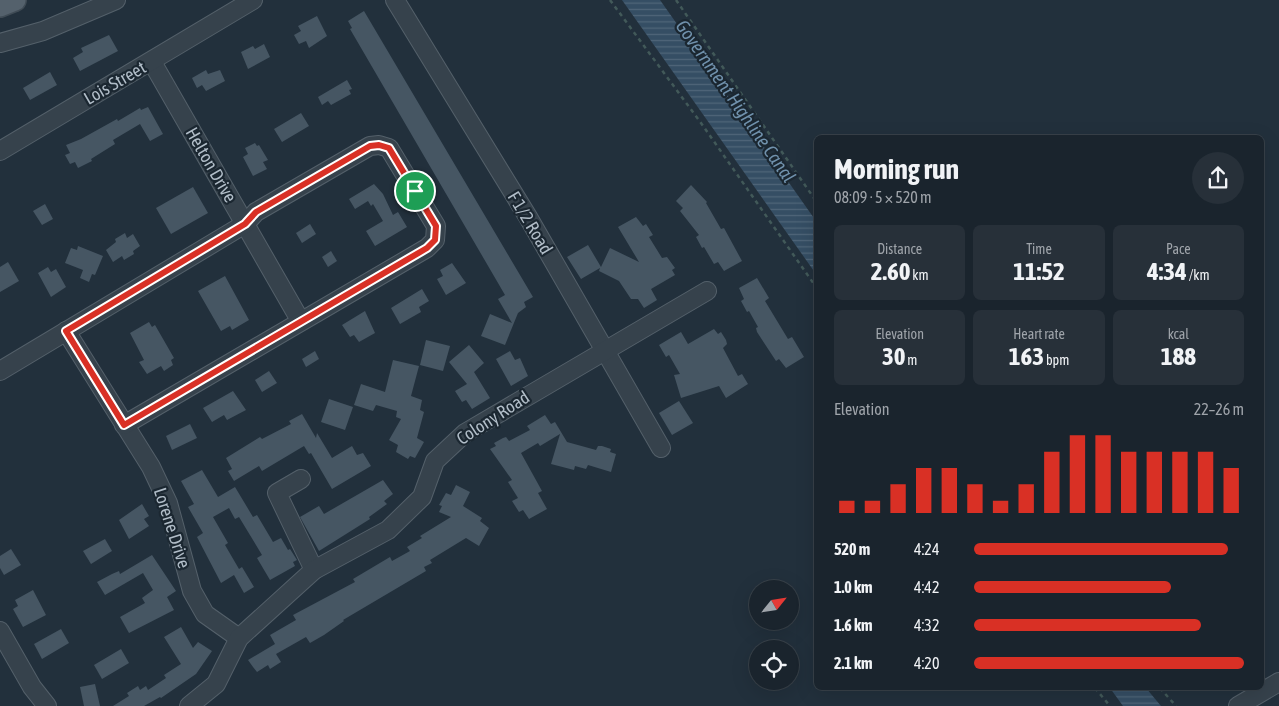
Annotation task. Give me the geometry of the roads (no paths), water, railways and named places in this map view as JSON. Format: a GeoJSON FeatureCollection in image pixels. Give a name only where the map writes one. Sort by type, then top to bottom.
{"type":"FeatureCollection","features":[{"type":"Feature","properties":{"kind":"main road"},"geometry":{"type":"LineString","coordinates":[[0,6],[15,0]]}},
{"type":"Feature","properties":{"kind":"street"},"geometry":{"type":"LineString","coordinates":[[0,43],[20,39],[43,31],[116,0]]}},
{"type":"Feature","properties":{"kind":"street","name":"Lois Street"},"geometry":{"type":"LineString","coordinates":[[0,151],[152,62],[228,7],[253,0]]}},
{"type":"Feature","properties":{"kind":"street","name":"F 1/2 Road"},"geometry":{"type":"LineString","coordinates":[[395,0],[528,218],[661,448]]}},
{"type":"Feature","properties":{"kind":"street","name":"Helton Drive"},"geometry":{"type":"LineString","coordinates":[[152,62],[300,320]]}},
{"type":"Feature","properties":{"kind":"street"},"geometry":{"type":"LineString","coordinates":[[0,372],[245,224],[256,212],[370,146],[379,145],[389,148],[436,226],[435,240],[427,248],[300,320],[124,425]]}},
{"type":"Feature","properties":{"kind":"street","name":"Colony Road"},"geometry":{"type":"LineString","coordinates":[[189,706],[216,684],[239,638],[314,570],[388,530],[422,497],[435,461],[465,433],[707,291]]}},
{"type":"Feature","properties":{"kind":"street","name":"Lorene Drive"},"geometry":{"type":"LineString","coordinates":[[66,331],[151,467],[168,503],[192,590],[205,614],[239,638]]}},
{"type":"Feature","properties":{"kind":"street"},"geometry":{"type":"LineString","coordinates":[[301,478],[276,492],[314,570]]}},
{"type":"Feature","properties":{"kind":"street"},"geometry":{"type":"LineString","coordinates":[[0,631],[32,687],[47,706]]}},
{"type":"Feature","properties":{"kind":"street"},"geometry":{"type":"LineString","coordinates":[[1238,706],[1279,682]]}},
{"type":"Feature","properties":{"kind":"water"},"geometry":{"type":"Polygon","coordinates":[[[622,0],[660,0],[814,218],[814,271],[622,0]]]}},
{"type":"Feature","properties":{"kind":"water"},"geometry":{"type":"Polygon","coordinates":[[[1111,690],[1148,690],[1161,706],[1123,706],[1111,690]]]}},
{"type":"Feature","properties":{"kind":"water label","name":"Government Highline Canal"},"geometry":{"type":"Point","coordinates":[736,101]}}]}
